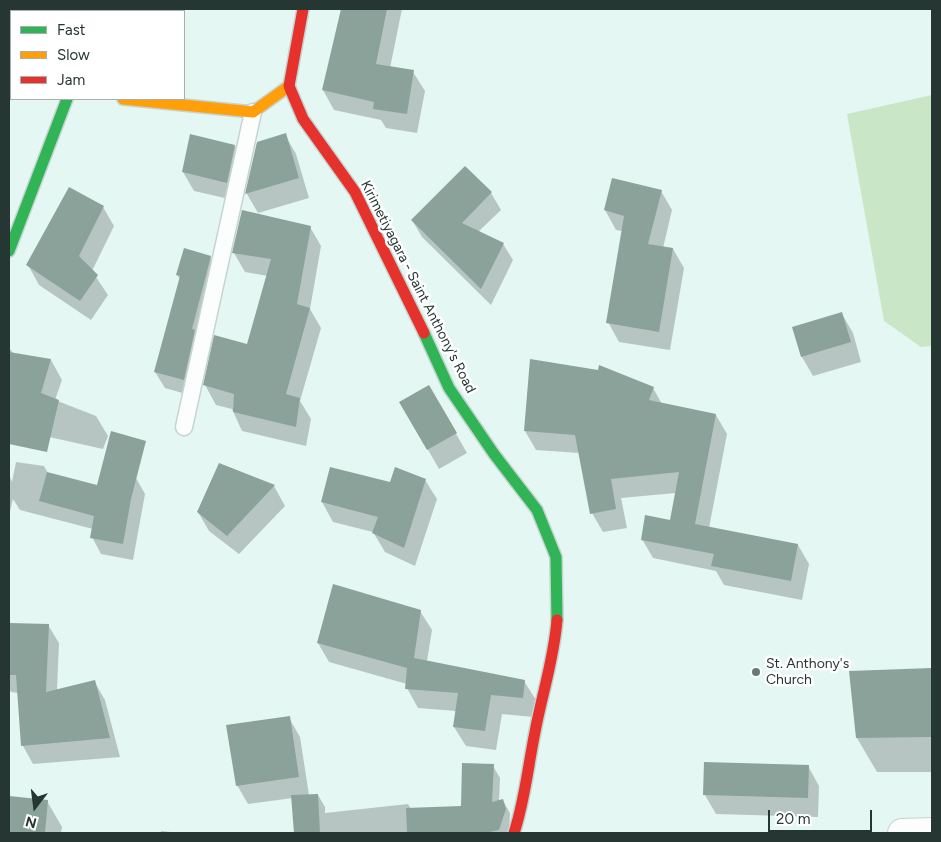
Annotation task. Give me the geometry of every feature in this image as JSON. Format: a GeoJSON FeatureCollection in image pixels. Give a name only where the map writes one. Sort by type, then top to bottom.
{"type":"FeatureCollection","features":[{"type":"Feature","properties":{"kind":"street"},"geometry":{"type":"LineString","coordinates":[[133,100],[253,112],[289,86],[303,9]]}},
{"type":"Feature","properties":{"kind":"street","name":"Kirimetiyagara - Saint Anthony's Road"},"geometry":{"type":"LineString","coordinates":[[289,86],[303,119],[355,192],[407,295],[450,388],[494,454],[537,510],[556,557],[558,598],[555,648],[535,731],[521,812],[514,833]]}},
{"type":"Feature","properties":{"kind":"street"},"geometry":{"type":"LineString","coordinates":[[9,251],[67,100]]}},
{"type":"Feature","properties":{"kind":"street"},"geometry":{"type":"LineString","coordinates":[[902,833],[932,832]]}},
{"type":"Feature","properties":{"kind":"lane"},"geometry":{"type":"LineString","coordinates":[[184,427],[253,112]]}},
{"type":"Feature","properties":{"kind":"green space"},"geometry":{"type":"Polygon","coordinates":[[[932,95],[932,346],[921,347],[884,321],[847,114],[932,95]]]}},
{"type":"Feature","properties":{"kind":"building"},"geometry":{"type":"Polygon","coordinates":[[[341,9],[387,9],[376,64],[414,70],[407,114],[373,109],[374,102],[322,90],[341,9]]]}},
{"type":"Feature","properties":{"kind":"building"},"geometry":{"type":"Polygon","coordinates":[[[286,133],[299,178],[245,194],[257,142],[286,133]]]}},
{"type":"Feature","properties":{"kind":"building"},"geometry":{"type":"Polygon","coordinates":[[[190,134],[235,145],[227,183],[182,172],[190,134]]]}},
{"type":"Feature","properties":{"kind":"building"},"geometry":{"type":"Polygon","coordinates":[[[465,166],[492,192],[462,223],[504,243],[481,289],[411,220],[465,166]]]}},
{"type":"Feature","properties":{"kind":"building"},"geometry":{"type":"Polygon","coordinates":[[[612,178],[662,190],[648,244],[673,248],[659,332],[606,323],[624,216],[604,210],[612,178]]]}},
{"type":"Feature","properties":{"kind":"building"},"geometry":{"type":"Polygon","coordinates":[[[69,187],[104,206],[79,256],[98,275],[80,301],[26,265],[69,187]]]}},
{"type":"Feature","properties":{"kind":"building"},"geometry":{"type":"Polygon","coordinates":[[[242,210],[311,226],[297,304],[310,308],[286,394],[300,398],[296,427],[233,412],[234,394],[203,385],[214,335],[247,344],[271,259],[232,253],[242,210]]]}},
{"type":"Feature","properties":{"kind":"building"},"geometry":{"type":"Polygon","coordinates":[[[184,248],[211,256],[192,329],[195,330],[184,380],[154,372],[180,276],[176,275],[184,248]]]}},
{"type":"Feature","properties":{"kind":"building"},"geometry":{"type":"Polygon","coordinates":[[[842,312],[851,342],[801,357],[792,327],[842,312]]]}},
{"type":"Feature","properties":{"kind":"building"},"geometry":{"type":"Polygon","coordinates":[[[9,352],[51,359],[41,393],[59,400],[47,452],[9,444],[9,352]]]}},
{"type":"Feature","properties":{"kind":"building"},"geometry":{"type":"Polygon","coordinates":[[[530,359],[598,370],[599,365],[654,387],[649,400],[716,414],[695,524],[798,544],[791,581],[711,566],[714,554],[641,540],[645,515],[670,520],[679,472],[611,479],[616,509],[590,514],[575,435],[524,431],[530,359]]]}},
{"type":"Feature","properties":{"kind":"building"},"geometry":{"type":"Polygon","coordinates":[[[429,385],[457,433],[427,450],[399,402],[429,385]]]}},
{"type":"Feature","properties":{"kind":"building"},"geometry":{"type":"Polygon","coordinates":[[[111,431],[146,441],[131,499],[123,544],[90,538],[94,516],[39,501],[47,472],[97,485],[111,431]]]}},
{"type":"Feature","properties":{"kind":"building"},"geometry":{"type":"Polygon","coordinates":[[[219,463],[275,485],[227,536],[197,512],[219,463]]]}},
{"type":"Feature","properties":{"kind":"building"},"geometry":{"type":"Polygon","coordinates":[[[330,467],[390,482],[395,467],[426,479],[404,548],[372,533],[378,517],[321,502],[330,467]]]}},
{"type":"Feature","properties":{"kind":"building"},"geometry":{"type":"Polygon","coordinates":[[[333,584],[421,610],[414,658],[525,680],[523,698],[491,695],[485,731],[453,727],[458,693],[405,689],[407,668],[317,643],[333,584]]]}},
{"type":"Feature","properties":{"kind":"building"},"geometry":{"type":"Polygon","coordinates":[[[9,623],[49,624],[46,692],[95,680],[110,738],[21,746],[16,675],[9,675],[9,623]]]}},
{"type":"Feature","properties":{"kind":"building"},"geometry":{"type":"Polygon","coordinates":[[[932,668],[932,737],[856,738],[849,671],[932,668]]]}},
{"type":"Feature","properties":{"kind":"building"},"geometry":{"type":"Polygon","coordinates":[[[290,716],[299,777],[236,786],[226,725],[290,716]]]}},
{"type":"Feature","properties":{"kind":"building"},"geometry":{"type":"Polygon","coordinates":[[[704,762],[809,765],[808,798],[703,795],[704,762]]]}},
{"type":"Feature","properties":{"kind":"building"},"geometry":{"type":"Polygon","coordinates":[[[462,763],[494,764],[492,802],[503,799],[506,809],[499,830],[485,833],[407,833],[406,808],[461,806],[462,763]]]}},
{"type":"Feature","properties":{"kind":"building"},"geometry":{"type":"Polygon","coordinates":[[[318,794],[320,833],[294,833],[291,795],[318,794]]]}},
{"type":"Feature","properties":{"kind":"building"},"geometry":{"type":"Polygon","coordinates":[[[9,796],[48,800],[45,833],[9,833],[9,796]]]}},
{"type":"Feature","properties":{"kind":"traffic: fast"},"geometry":{"type":"LineString","coordinates":[[9,251],[67,100]]}},
{"type":"Feature","properties":{"kind":"traffic: fast"},"geometry":{"type":"LineString","coordinates":[[424,333],[449,388],[494,454],[537,510],[556,557],[557,620]]}},
{"type":"Feature","properties":{"kind":"traffic: slow"},"geometry":{"type":"LineString","coordinates":[[133,100],[253,112],[289,86]]}},
{"type":"Feature","properties":{"kind":"traffic: jam"},"geometry":{"type":"LineString","coordinates":[[303,9],[289,86],[303,119],[355,192],[424,333]]}},
{"type":"Feature","properties":{"kind":"traffic: jam"},"geometry":{"type":"LineString","coordinates":[[514,833],[521,808],[538,718],[551,663],[557,620]]}},
{"type":"Feature","properties":{"kind":"place","name":"St. Anthony's Church"},"geometry":{"type":"Point","coordinates":[756,672]}}]}
